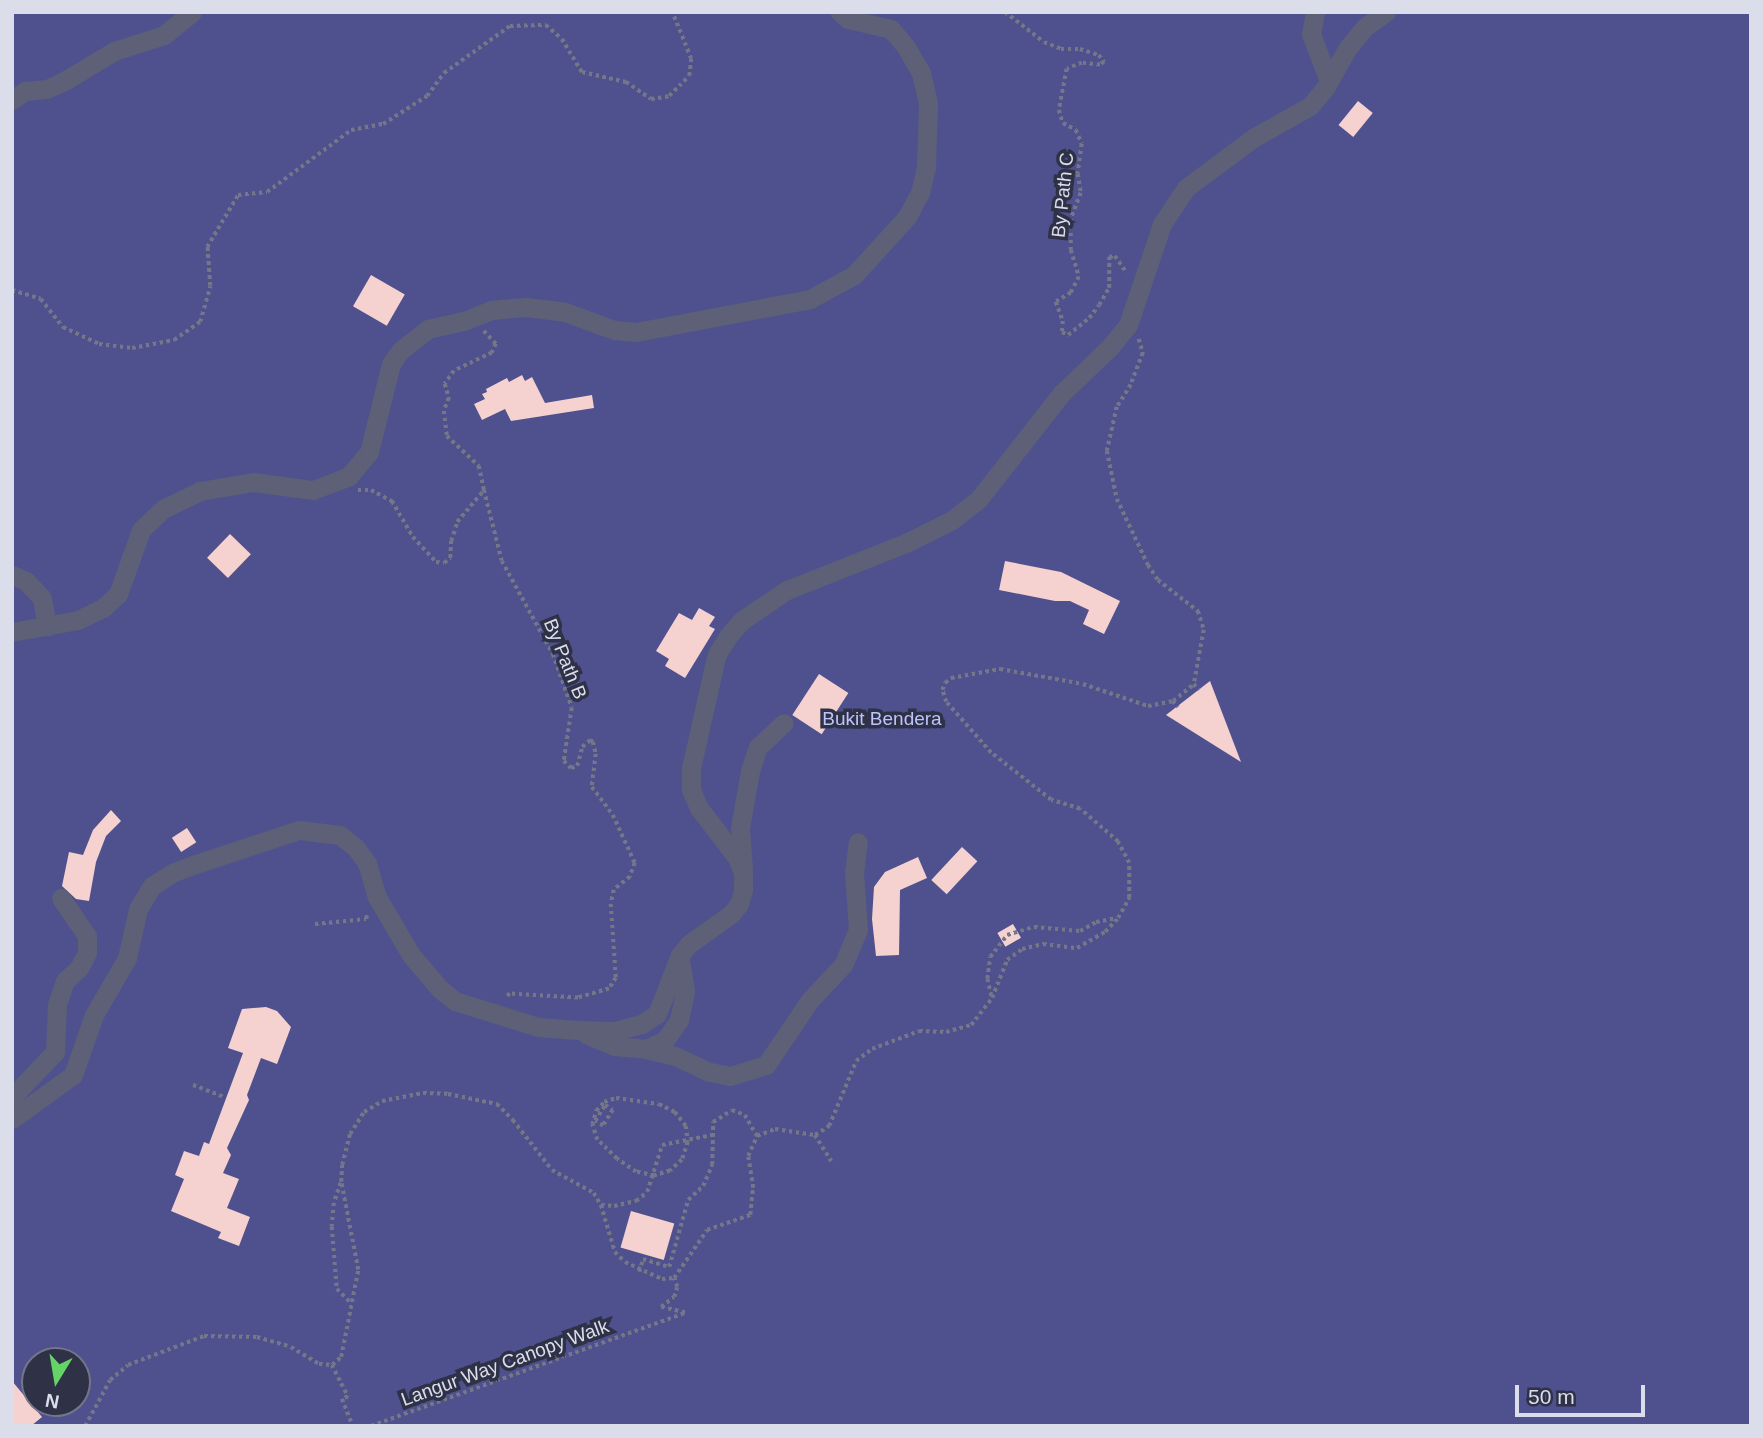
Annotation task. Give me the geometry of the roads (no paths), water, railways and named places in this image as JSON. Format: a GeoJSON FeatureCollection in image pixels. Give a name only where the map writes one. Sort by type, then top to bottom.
{"type":"FeatureCollection","features":[{"type":"Feature","properties":{"kind":"street"},"geometry":{"type":"LineString","coordinates":[[12,100],[25,91],[47,89],[66,80],[114,51],[163,35],[191,12]]}},
{"type":"Feature","properties":{"kind":"street"},"geometry":{"type":"LineString","coordinates":[[12,632],[78,620],[103,608],[118,594],[141,530],[163,509],[200,491],[253,482],[313,490],[349,475],[369,452],[391,364],[400,351],[428,329],[464,321],[491,310],[526,307],[565,312],[614,330],[636,332],[810,299],[854,275],[907,217],[920,193],[926,168],[928,103],[921,73],[906,47],[891,29],[848,19],[840,12]]}},
{"type":"Feature","properties":{"kind":"street"},"geometry":{"type":"LineString","coordinates":[[1315,12],[1311,34],[1329,81]]}},
{"type":"Feature","properties":{"kind":"street"},"geometry":{"type":"LineString","coordinates":[[743,873],[738,859],[699,808],[691,790],[691,768],[715,662],[729,635],[741,621],[787,590],[906,543],[953,520],[978,500],[1062,393],[1110,348],[1128,325],[1163,224],[1186,188],[1253,138],[1310,106],[1329,81],[1347,49],[1365,27],[1386,12]]}},
{"type":"Feature","properties":{"kind":"street"},"geometry":{"type":"LineString","coordinates":[[12,575],[26,581],[42,598],[47,627]]}},
{"type":"Feature","properties":{"kind":"street"},"geometry":{"type":"LineString","coordinates":[[12,1119],[73,1075],[93,1015],[127,958],[142,899],[152,886],[172,873],[299,830],[340,835],[367,863],[377,897],[411,955],[440,989],[455,1001],[538,1027],[615,1031],[642,1024],[657,1014],[680,955],[689,944],[731,914],[743,890],[740,828],[750,771],[758,747],[784,723]]}},
{"type":"Feature","properties":{"kind":"street"},"geometry":{"type":"LineString","coordinates":[[578,1030],[614,1046],[646,1049],[675,1056],[710,1072],[730,1076],[766,1065],[810,1000],[843,965],[859,930],[854,873],[858,842]]}},
{"type":"Feature","properties":{"kind":"street"},"geometry":{"type":"LineString","coordinates":[[12,1097],[55,1052],[57,1004],[65,981],[79,968],[87,953],[87,936],[61,898]]}},
{"type":"Feature","properties":{"kind":"street"},"geometry":{"type":"LineString","coordinates":[[646,1049],[665,1040],[679,1020],[685,990],[680,955]]}},
{"type":"Feature","properties":{"kind":"park label","name":"Bukit Bendera"},"geometry":{"type":"Point","coordinates":[882,719]}}]}
